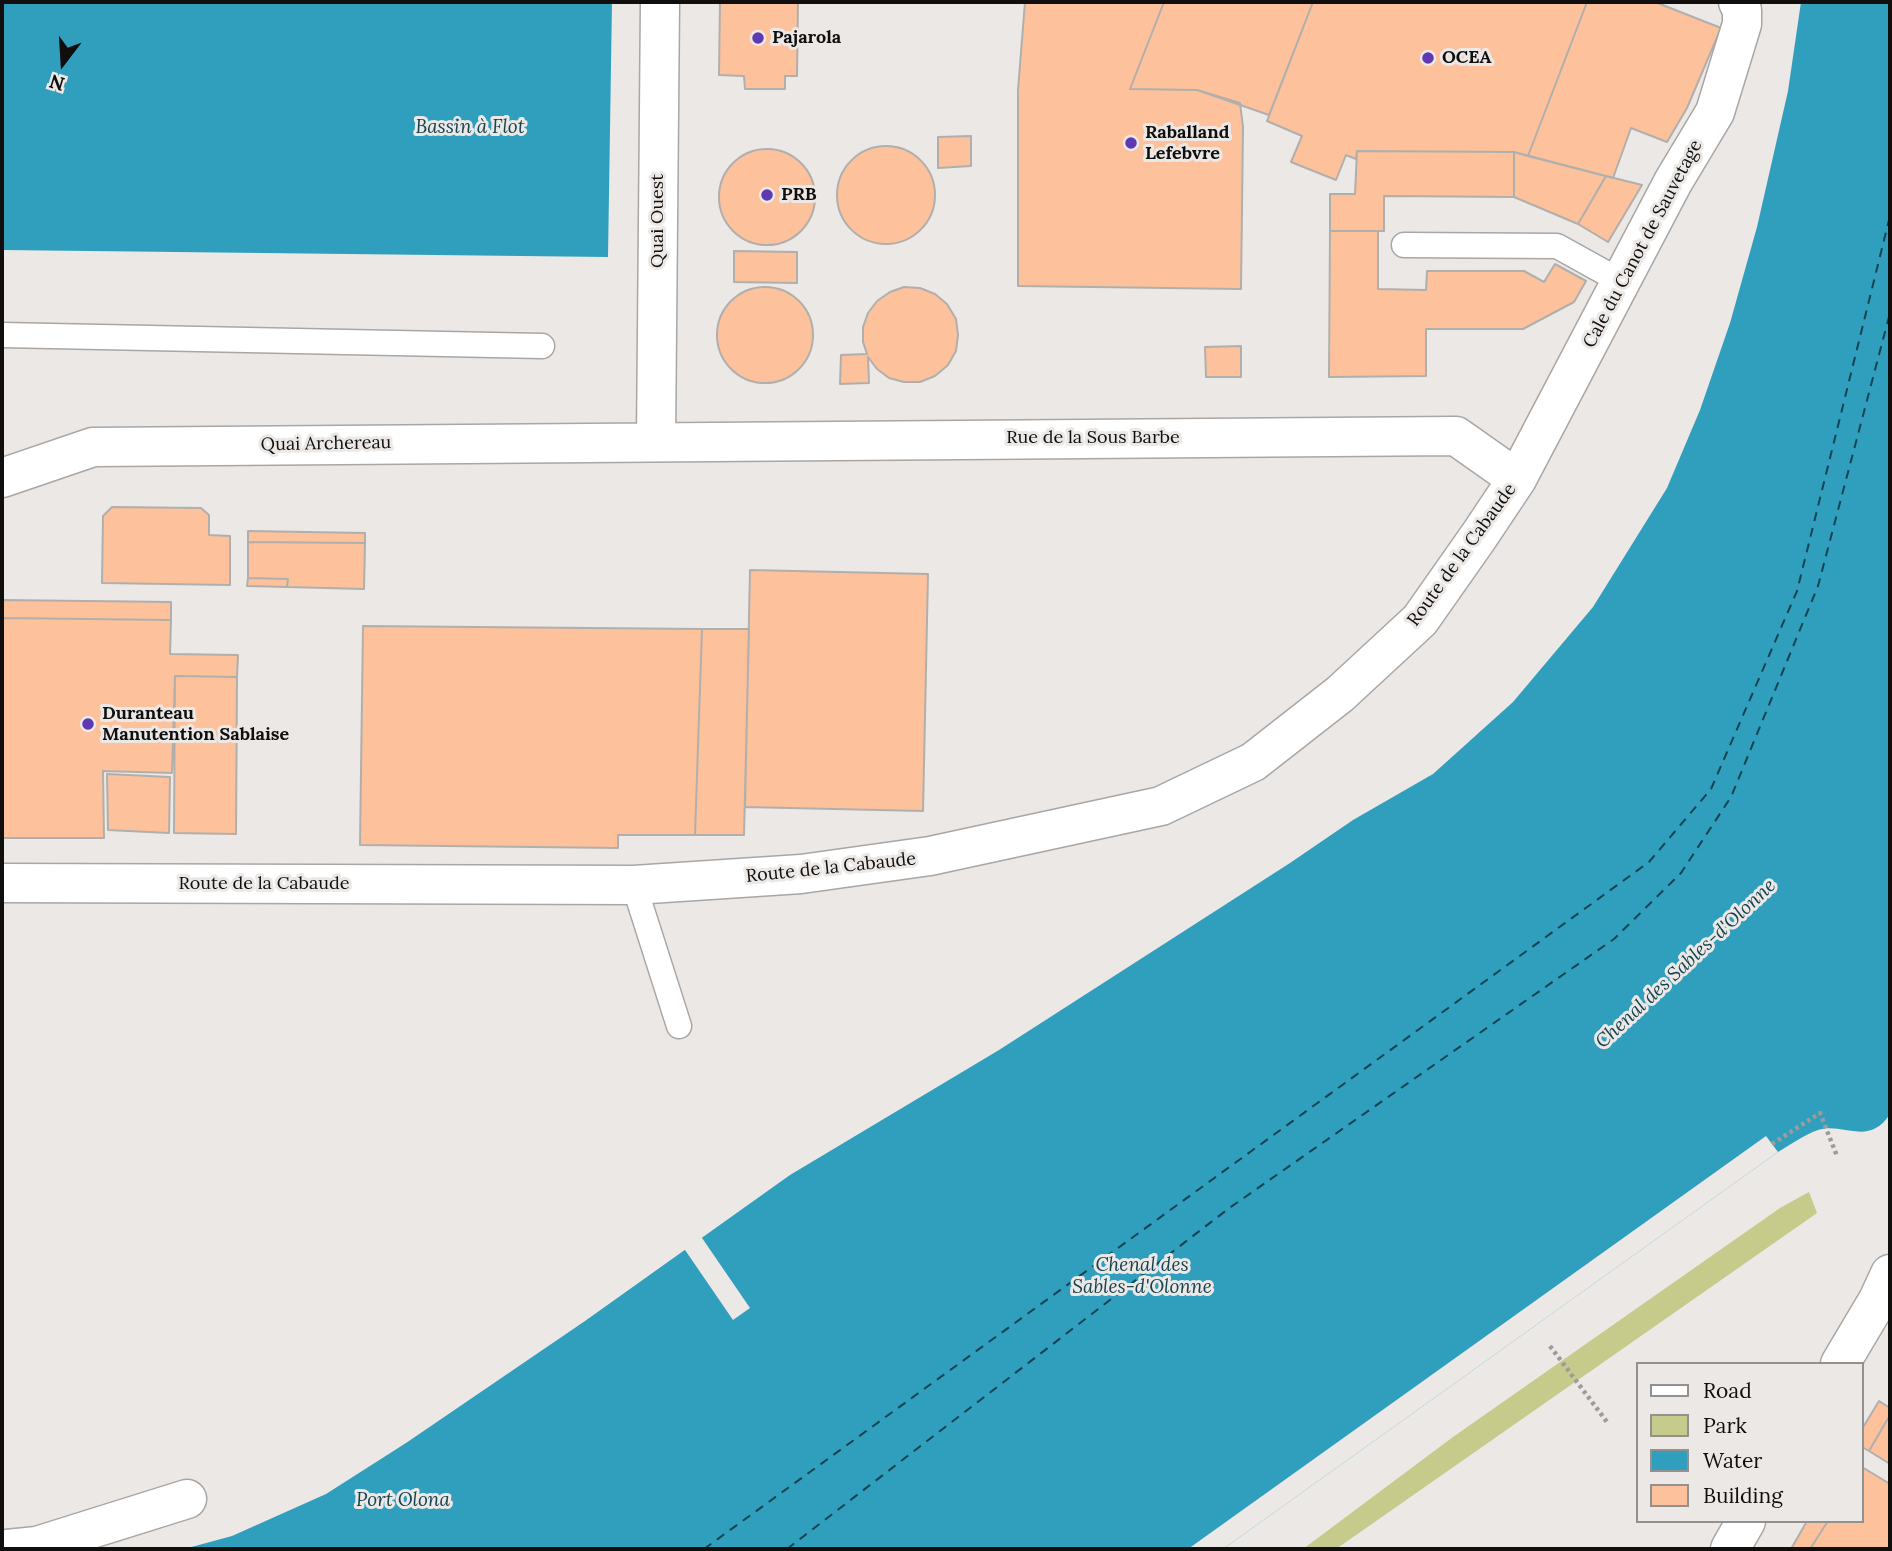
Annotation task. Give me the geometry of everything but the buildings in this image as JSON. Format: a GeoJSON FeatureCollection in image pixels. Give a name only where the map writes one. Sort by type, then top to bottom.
{"type":"FeatureCollection","features":[{"type":"Feature","properties":{"kind":"street","name":"Quai Ouest"},"geometry":{"type":"LineString","coordinates":[[656,441],[660,2]]}},
{"type":"Feature","properties":{"kind":"street","name":"Cale du Canot de Sauvetage"},"geometry":{"type":"LineString","coordinates":[[1517,479],[1673,182],[1715,112],[1742,24],[1742,10],[1738,2]]}},
{"type":"Feature","properties":{"kind":"street","name":"Rue de la Sous Barbe"},"geometry":{"type":"LineString","coordinates":[[656,441],[1456,436],[1517,479]]}},
{"type":"Feature","properties":{"kind":"street","name":"Quai Archereau"},"geometry":{"type":"LineString","coordinates":[[2,478],[93,447],[656,441]]}},
{"type":"Feature","properties":{"kind":"street","name":"Route de la Cabaude"},"geometry":{"type":"LineString","coordinates":[[2,883],[634,885],[801,874],[930,856],[1161,806],[1253,762],[1340,694],[1420,621],[1517,479]]}},
{"type":"Feature","properties":{"kind":"street"},"geometry":{"type":"LineString","coordinates":[[1841,1362],[1878,1300],[1890,1274]]}},
{"type":"Feature","properties":{"kind":"street"},"geometry":{"type":"LineString","coordinates":[[7,1549],[37,1546],[187,1499]]}},
{"type":"Feature","properties":{"kind":"street"},"geometry":{"type":"LineString","coordinates":[[1730,1549],[1745,1523]]}},
{"type":"Feature","properties":{"kind":"lane"},"geometry":{"type":"LineString","coordinates":[[1404,245],[1557,246],[1622,282]]}},
{"type":"Feature","properties":{"kind":"lane"},"geometry":{"type":"LineString","coordinates":[[2,335],[542,346]]}},
{"type":"Feature","properties":{"kind":"lane"},"geometry":{"type":"LineString","coordinates":[[634,885],[679,1026]]}},
{"type":"Feature","properties":{"kind":"path"},"geometry":{"type":"LineString","coordinates":[[1772,1144],[1820,1113],[1838,1156]]}},
{"type":"Feature","properties":{"kind":"path"},"geometry":{"type":"LineString","coordinates":[[1550,1346],[1607,1422]]}},
{"type":"Feature","properties":{"kind":"green space"},"geometry":{"type":"Polygon","coordinates":[[[1809,1192],[1817,1213],[1336,1549],[1303,1549],[1453,1437],[1780,1208],[1809,1192]]]}},
{"type":"Feature","properties":{"kind":"water","name":"Bassin à Flot"},"geometry":{"type":"Polygon","coordinates":[[[2,2],[612,2],[608,257],[2,250],[2,2]]]}},
{"type":"Feature","properties":{"kind":"water","name":"Chenal des Sables-d'Olonne"},"geometry":{"type":"Polygon","coordinates":[[[1801,2],[1890,2],[1890,1114],[1882,1124],[1865,1131],[1827,1128],[1818,1130],[1778,1152],[1223,1549],[184,1549],[232,1536],[326,1494],[585,1321],[790,1175],[999,1050],[1353,820],[1433,774],[1513,702],[1593,607],[1667,488],[1700,410],[1730,323],[1757,227],[1788,91],[1801,2]]]}},
{"type":"Feature","properties":{"kind":"pier"},"geometry":{"type":"Polygon","coordinates":[[[1766,1136],[1778,1152],[1223,1549],[1188,1549],[1766,1136]]]}},
{"type":"Feature","properties":{"kind":"pier"},"geometry":{"type":"Polygon","coordinates":[[[700,1235],[750,1308],[733,1320],[683,1247],[700,1235]]]}},
{"type":"Feature","properties":{"kind":"ferry route"},"geometry":{"type":"LineString","coordinates":[[704,1549],[1649,862],[1711,789],[1797,591],[1890,216]]}},
{"type":"Feature","properties":{"kind":"ferry route"},"geometry":{"type":"LineString","coordinates":[[787,1549],[1228,1209],[1614,939],[1681,873],[1731,797],[1818,586],[1890,313]]}},
{"type":"Feature","properties":{"kind":"place","name":"Pajarola"},"geometry":{"type":"Point","coordinates":[758,38]}},
{"type":"Feature","properties":{"kind":"place","name":"OCEA"},"geometry":{"type":"Point","coordinates":[1428,58]}},
{"type":"Feature","properties":{"kind":"place","name":"Raballand Lefebvre"},"geometry":{"type":"Point","coordinates":[1131,143]}},
{"type":"Feature","properties":{"kind":"place","name":"PRB"},"geometry":{"type":"Point","coordinates":[767,195]}},
{"type":"Feature","properties":{"kind":"place","name":"Duranteau Manutention Sablaise"},"geometry":{"type":"Point","coordinates":[88,724]}},
{"type":"Feature","properties":{"kind":"water label","name":"Port Olona"},"geometry":{"type":"Point","coordinates":[403,1501]}}]}
